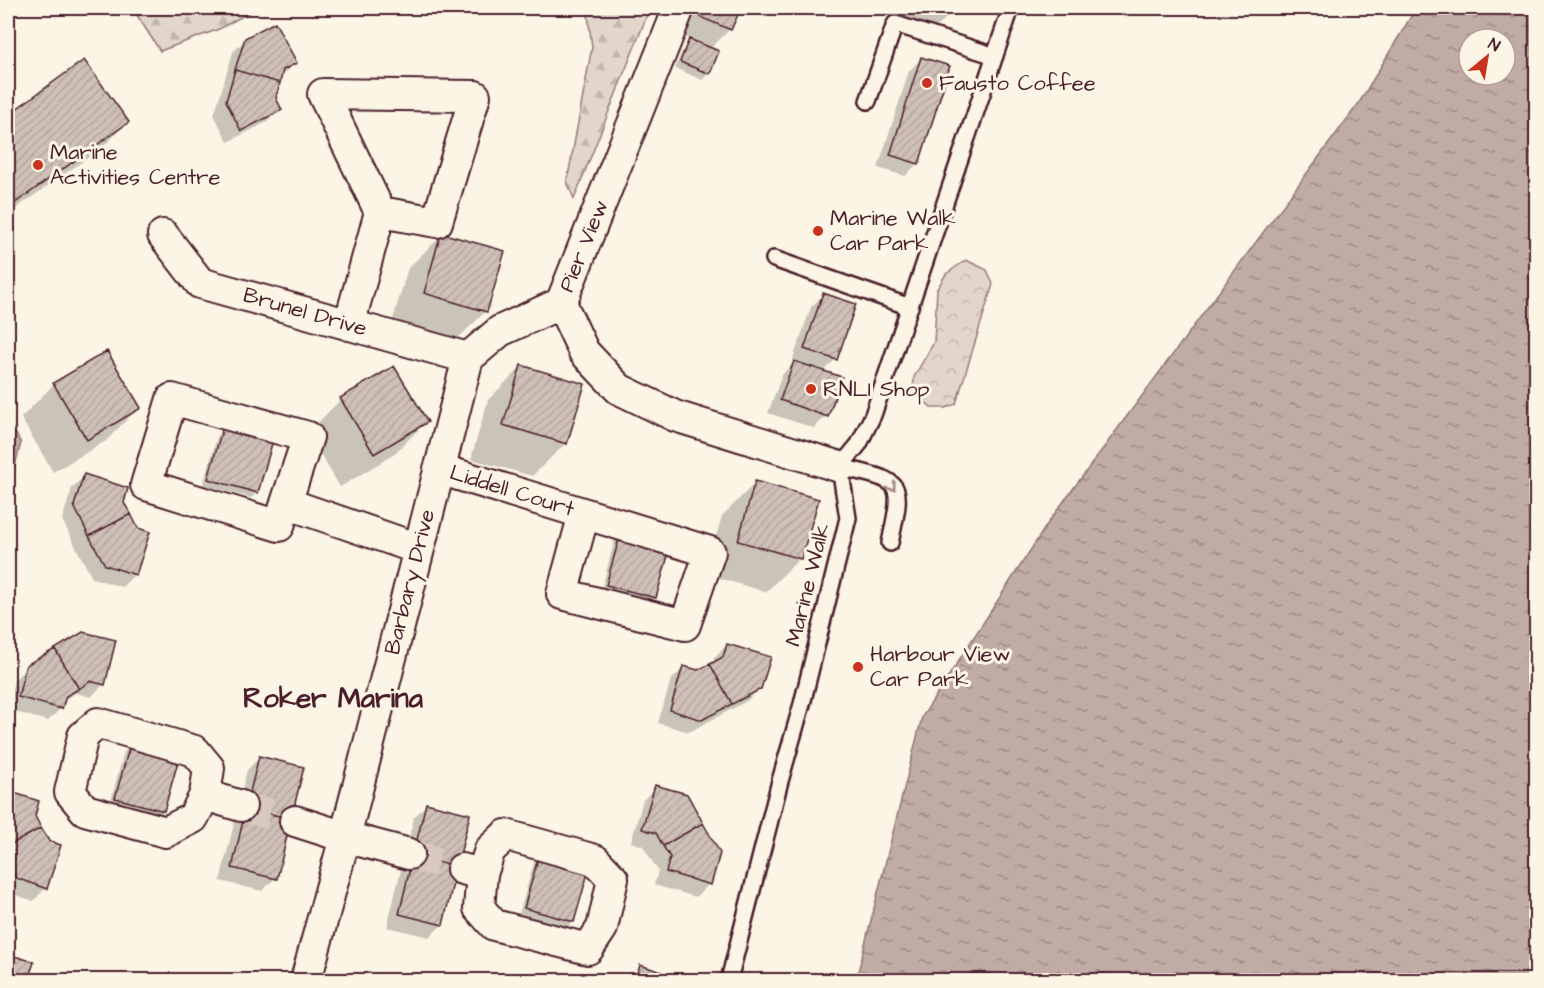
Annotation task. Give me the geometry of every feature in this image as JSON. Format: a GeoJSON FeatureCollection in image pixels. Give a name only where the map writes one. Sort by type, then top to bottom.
{"type":"FeatureCollection","features":[{"type":"Feature","properties":{"kind":"street","name":"Pier View"},"geometry":{"type":"LineString","coordinates":[[679,8],[561,303],[584,352],[619,389],[675,416],[840,467]]}},
{"type":"Feature","properties":{"kind":"street"},"geometry":{"type":"LineString","coordinates":[[349,325],[380,212],[323,94],[476,96],[437,222],[380,212]]}},
{"type":"Feature","properties":{"kind":"street","name":"Brunel Drive"},"geometry":{"type":"LineString","coordinates":[[163,235],[200,283],[468,358]]}},
{"type":"Feature","properties":{"kind":"street"},"geometry":{"type":"LineString","coordinates":[[468,358],[500,331],[561,303]]}},
{"type":"Feature","properties":{"kind":"street","name":"Barbary Drive"},"geometry":{"type":"LineString","coordinates":[[306,981],[468,358]]}},
{"type":"Feature","properties":{"kind":"street"},"geometry":{"type":"LineString","coordinates":[[172,399],[308,437],[286,503],[279,526],[146,485],[172,399]]}},
{"type":"Feature","properties":{"kind":"street","name":"Liddell Court"},"geometry":{"type":"LineString","coordinates":[[439,469],[710,552],[685,626],[562,594],[584,514]]}},
{"type":"Feature","properties":{"kind":"street"},"geometry":{"type":"LineString","coordinates":[[286,503],[419,549]]}},
{"type":"Feature","properties":{"kind":"street"},"geometry":{"type":"LineString","coordinates":[[98,723],[195,751],[209,768],[205,795],[193,818],[166,832],[85,810],[70,792],[83,736],[98,723]]}},
{"type":"Feature","properties":{"kind":"street"},"geometry":{"type":"LineString","coordinates":[[205,795],[241,806]]}},
{"type":"Feature","properties":{"kind":"street"},"geometry":{"type":"LineString","coordinates":[[295,821],[409,854]]}},
{"type":"Feature","properties":{"kind":"street"},"geometry":{"type":"LineString","coordinates":[[506,835],[595,860],[613,879],[602,928],[588,949],[494,925],[479,908],[472,871],[506,835]]}},
{"type":"Feature","properties":{"kind":"lane"},"geometry":{"type":"LineString","coordinates":[[890,543],[899,495],[895,486],[887,479],[840,467],[859,444],[873,415],[1011,8]]}},
{"type":"Feature","properties":{"kind":"lane"},"geometry":{"type":"LineString","coordinates":[[868,100],[895,24],[995,56]]}},
{"type":"Feature","properties":{"kind":"lane"},"geometry":{"type":"LineString","coordinates":[[774,260],[910,307]]}},
{"type":"Feature","properties":{"kind":"lane","name":"Marine Walk"},"geometry":{"type":"LineString","coordinates":[[729,981],[848,518],[840,467]]}},
{"type":"Feature","properties":{"kind":"green space"},"geometry":{"type":"Polygon","coordinates":[[[122,8],[257,8],[219,29],[160,51],[135,12],[122,8]]]}},
{"type":"Feature","properties":{"kind":"green space"},"geometry":{"type":"Polygon","coordinates":[[[587,8],[650,8],[574,199],[567,182],[592,47],[587,8]]]}},
{"type":"Feature","properties":{"kind":"green space"},"geometry":{"type":"Polygon","coordinates":[[[966,260],[987,270],[993,284],[956,404],[946,408],[932,408],[913,391],[914,377],[934,342],[937,289],[946,274],[966,260]]]}},
{"type":"Feature","properties":{"kind":"water"},"geometry":{"type":"Polygon","coordinates":[[[1416,8],[1536,8],[1536,980],[856,980],[922,717],[1050,520],[1359,103],[1416,8]]]}},
{"type":"Feature","properties":{"kind":"water"},"geometry":{"type":"Polygon","coordinates":[[[8,420],[21,443],[8,492],[8,420]]]}},
{"type":"Feature","properties":{"kind":"building"},"geometry":{"type":"Polygon","coordinates":[[[705,8],[741,8],[731,30],[700,17],[705,8]]]}},
{"type":"Feature","properties":{"kind":"building"},"geometry":{"type":"Polygon","coordinates":[[[275,22],[297,63],[283,70],[280,83],[235,70],[245,38],[275,22]]]}},
{"type":"Feature","properties":{"kind":"building"},"geometry":{"type":"Polygon","coordinates":[[[689,39],[719,51],[710,74],[680,62],[689,39]]]}},
{"type":"Feature","properties":{"kind":"building"},"geometry":{"type":"Polygon","coordinates":[[[921,57],[950,66],[919,164],[890,155],[921,57]]]}},
{"type":"Feature","properties":{"kind":"building","name":"Marine Activities Centre"},"geometry":{"type":"Polygon","coordinates":[[[84,60],[129,122],[8,208],[8,115],[84,60]]]}},
{"type":"Feature","properties":{"kind":"building"},"geometry":{"type":"Polygon","coordinates":[[[235,70],[280,83],[276,98],[282,110],[241,131],[226,101],[235,70]]]}},
{"type":"Feature","properties":{"kind":"building"},"geometry":{"type":"Polygon","coordinates":[[[441,233],[505,251],[487,312],[424,293],[441,233]]]}},
{"type":"Feature","properties":{"kind":"building"},"geometry":{"type":"Polygon","coordinates":[[[823,293],[856,304],[837,360],[804,349],[823,293]]]}},
{"type":"Feature","properties":{"kind":"building"},"geometry":{"type":"Polygon","coordinates":[[[107,351],[141,408],[87,440],[53,383],[107,351]]]}},
{"type":"Feature","properties":{"kind":"building","name":"RNLI Shop"},"geometry":{"type":"Polygon","coordinates":[[[794,361],[842,377],[828,417],[780,400],[794,361]]]}},
{"type":"Feature","properties":{"kind":"building"},"geometry":{"type":"Polygon","coordinates":[[[521,365],[585,384],[567,444],[503,425],[521,365]]]}},
{"type":"Feature","properties":{"kind":"building"},"geometry":{"type":"Polygon","coordinates":[[[394,366],[428,422],[374,454],[340,398],[394,366]]]}},
{"type":"Feature","properties":{"kind":"building"},"geometry":{"type":"Polygon","coordinates":[[[223,426],[273,440],[258,493],[208,479],[223,426]]]}},
{"type":"Feature","properties":{"kind":"building"},"geometry":{"type":"Polygon","coordinates":[[[84,474],[128,488],[124,503],[131,514],[89,536],[74,506],[84,474]]]}},
{"type":"Feature","properties":{"kind":"building"},"geometry":{"type":"Polygon","coordinates":[[[755,481],[819,499],[801,559],[738,541],[755,481]]]}},
{"type":"Feature","properties":{"kind":"building"},"geometry":{"type":"Polygon","coordinates":[[[131,514],[138,528],[150,532],[136,575],[105,565],[89,536],[131,514]]]}},
{"type":"Feature","properties":{"kind":"building"},"geometry":{"type":"Polygon","coordinates":[[[621,532],[671,545],[656,598],[606,585],[621,532]]]}},
{"type":"Feature","properties":{"kind":"building"},"geometry":{"type":"Polygon","coordinates":[[[83,632],[116,640],[105,685],[90,681],[79,689],[55,649],[83,632]]]}},
{"type":"Feature","properties":{"kind":"building"},"geometry":{"type":"Polygon","coordinates":[[[727,644],[771,657],[761,689],[732,704],[710,664],[723,657],[727,644]]]}},
{"type":"Feature","properties":{"kind":"building"},"geometry":{"type":"Polygon","coordinates":[[[55,649],[79,689],[66,696],[62,709],[18,697],[26,665],[55,649]]]}},
{"type":"Feature","properties":{"kind":"building"},"geometry":{"type":"Polygon","coordinates":[[[710,664],[732,704],[702,720],[670,710],[683,666],[698,670],[710,664]]]}},
{"type":"Feature","properties":{"kind":"building"},"geometry":{"type":"Polygon","coordinates":[[[130,745],[179,758],[164,811],[115,798],[130,745]]]}},
{"type":"Feature","properties":{"kind":"building"},"geometry":{"type":"Polygon","coordinates":[[[259,756],[304,767],[291,819],[246,808],[259,756]]]}},
{"type":"Feature","properties":{"kind":"building"},"geometry":{"type":"Polygon","coordinates":[[[655,785],[687,794],[703,823],[663,846],[656,833],[642,829],[655,785]]]}},
{"type":"Feature","properties":{"kind":"building"},"geometry":{"type":"Polygon","coordinates":[[[8,791],[39,801],[35,816],[41,828],[8,846],[8,791]]]}},
{"type":"Feature","properties":{"kind":"building"},"geometry":{"type":"Polygon","coordinates":[[[426,803],[470,814],[457,867],[413,856],[426,803]]]}},
{"type":"Feature","properties":{"kind":"building"},"geometry":{"type":"Polygon","coordinates":[[[246,808],[291,819],[277,879],[232,868],[246,808]]]}},
{"type":"Feature","properties":{"kind":"building"},"geometry":{"type":"Polygon","coordinates":[[[703,823],[720,853],[711,885],[666,872],[670,857],[663,846],[703,823]]]}},
{"type":"Feature","properties":{"kind":"building"},"geometry":{"type":"Polygon","coordinates":[[[41,828],[49,841],[61,845],[47,889],[16,878],[8,863],[8,846],[41,828]]]}},
{"type":"Feature","properties":{"kind":"building"},"geometry":{"type":"Polygon","coordinates":[[[539,855],[589,869],[574,922],[524,908],[539,855]]]}},
{"type":"Feature","properties":{"kind":"building"},"geometry":{"type":"Polygon","coordinates":[[[413,856],[457,867],[443,925],[399,914],[413,856]]]}},
{"type":"Feature","properties":{"kind":"building"},"geometry":{"type":"Polygon","coordinates":[[[8,954],[34,962],[28,980],[8,980],[8,954]]]}},
{"type":"Feature","properties":{"kind":"building"},"geometry":{"type":"Polygon","coordinates":[[[640,965],[684,979],[631,980],[636,978],[640,965]]]}},
{"type":"Feature","properties":{"kind":"tunnel"},"geometry":{"type":"LineString","coordinates":[[241,806],[295,821]]}},
{"type":"Feature","properties":{"kind":"tunnel"},"geometry":{"type":"LineString","coordinates":[[409,854],[462,869]]}},
{"type":"Feature","properties":{"kind":"place","name":"Fausto Coffee"},"geometry":{"type":"Point","coordinates":[927,83]}},
{"type":"Feature","properties":{"kind":"place","name":"Marine Activities Centre"},"geometry":{"type":"Point","coordinates":[38,165]}},
{"type":"Feature","properties":{"kind":"place","name":"Marine Walk Car Park"},"geometry":{"type":"Point","coordinates":[818,231]}},
{"type":"Feature","properties":{"kind":"place","name":"RNLI Shop"},"geometry":{"type":"Point","coordinates":[811,389]}},
{"type":"Feature","properties":{"kind":"place","name":"Harbour View Car Park"},"geometry":{"type":"Point","coordinates":[858,667]}},
{"type":"Feature","properties":{"kind":"district","name":"Roker Marina"},"geometry":{"type":"Point","coordinates":[333,698]}}]}
